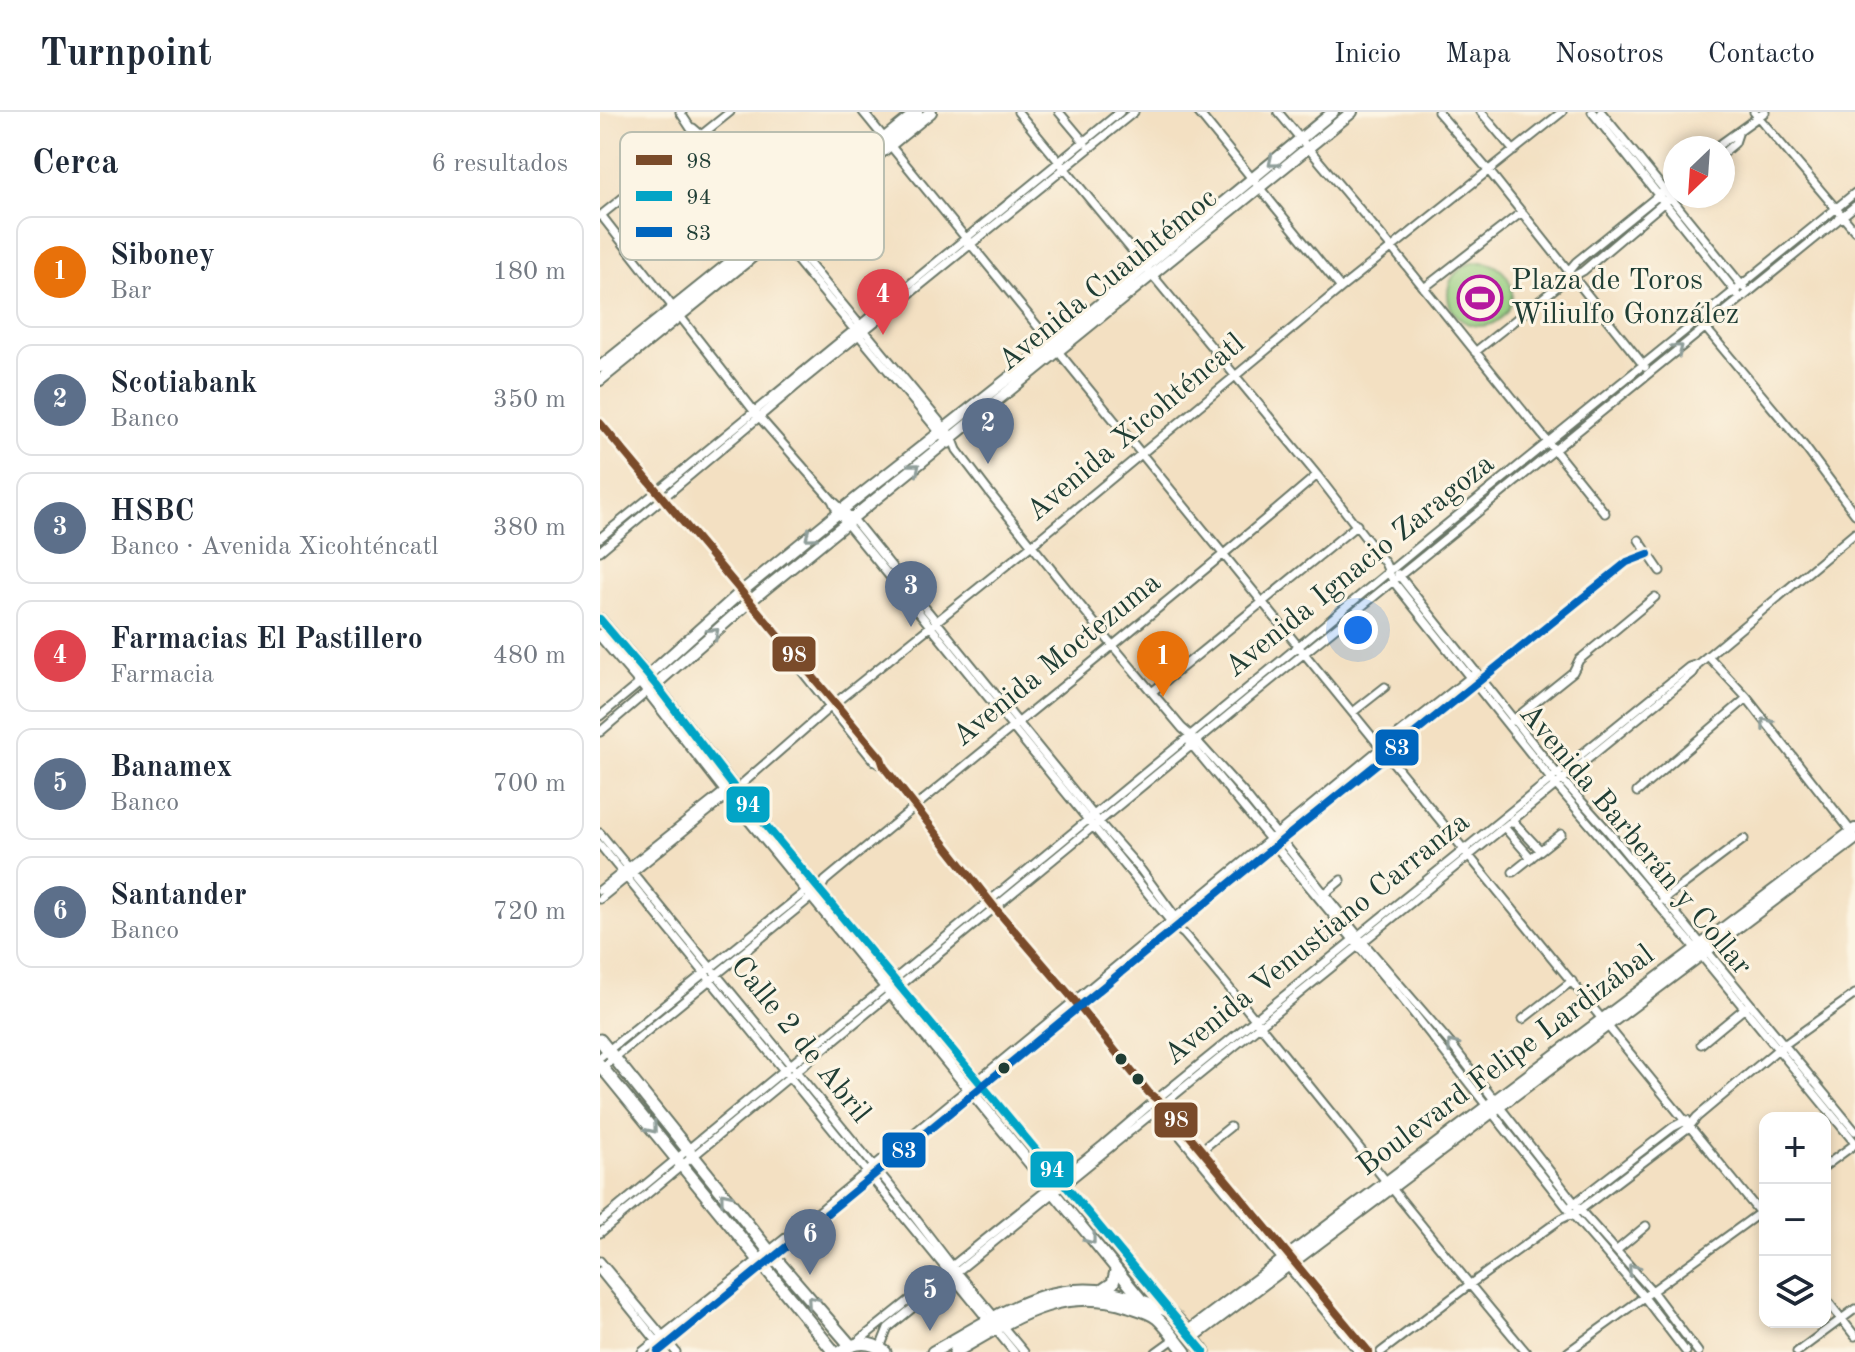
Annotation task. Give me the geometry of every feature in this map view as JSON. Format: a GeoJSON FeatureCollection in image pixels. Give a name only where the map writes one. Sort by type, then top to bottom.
{"type":"FeatureCollection","features":[{"type":"Feature","properties":{"kind":"main road"},"geometry":{"type":"LineString","coordinates":[[884,145],[917,112]]}},
{"type":"Feature","properties":{"kind":"main road"},"geometry":{"type":"LineString","coordinates":[[887,142],[931,112]]}},
{"type":"Feature","properties":{"kind":"main road","name":"Avenida Cuauhtémoc"},"geometry":{"type":"LineString","coordinates":[[1304,144],[1333,112]]}},
{"type":"Feature","properties":{"kind":"main road","name":"Avenida Cuauhtémoc"},"geometry":{"type":"LineString","coordinates":[[648,684],[949,440],[1146,266],[1304,144],[1352,112]]}},
{"type":"Feature","properties":{"kind":"main road","name":"Avenida Cuauhtémoc"},"geometry":{"type":"LineString","coordinates":[[648,684],[741,592],[941,430],[1153,276],[1255,184]]}},
{"type":"Feature","properties":{"kind":"main road"},"geometry":{"type":"LineString","coordinates":[[600,367],[621,355],[740,260]]}},
{"type":"Feature","properties":{"kind":"main road"},"geometry":{"type":"LineString","coordinates":[[600,380],[621,355]]}},
{"type":"Feature","properties":{"kind":"main road"},"geometry":{"type":"LineString","coordinates":[[600,619],[648,684],[1058,1186],[1204,1352]]}},
{"type":"Feature","properties":{"kind":"main road"},"geometry":{"type":"LineString","coordinates":[[600,635],[648,684]]}},
{"type":"Feature","properties":{"kind":"main road","name":"Boulevard Felipe Lardizábal"},"geometry":{"type":"LineString","coordinates":[[1190,1335],[1854,834]]}},
{"type":"Feature","properties":{"kind":"main road"},"geometry":{"type":"LineString","coordinates":[[604,1058],[767,1258],[849,1347],[864,1343],[882,1350]]}},
{"type":"Feature","properties":{"kind":"main road"},"geometry":{"type":"LineString","coordinates":[[1058,1186],[1116,1271],[1178,1347]]}},
{"type":"Feature","properties":{"kind":"main road"},"geometry":{"type":"LineString","coordinates":[[767,1258],[834,1352]]}},
{"type":"Feature","properties":{"kind":"main road"},"geometry":{"type":"LineString","coordinates":[[1104,1289],[1113,1283],[1116,1271]]}},
{"type":"Feature","properties":{"kind":"main road"},"geometry":{"type":"LineString","coordinates":[[955,1352],[994,1324],[1050,1293],[1104,1289],[1171,1314]]}},
{"type":"Feature","properties":{"kind":"main road"},"geometry":{"type":"LineString","coordinates":[[933,1352],[994,1324],[1064,1299],[1108,1300],[1155,1316]]}},
{"type":"Feature","properties":{"kind":"street"},"geometry":{"type":"LineString","coordinates":[[680,112],[696,132]]}},
{"type":"Feature","properties":{"kind":"street"},"geometry":{"type":"LineString","coordinates":[[705,132],[730,112]]}},
{"type":"Feature","properties":{"kind":"street"},"geometry":{"type":"LineString","coordinates":[[863,112],[879,132]]}},
{"type":"Feature","properties":{"kind":"street","name":"Avenida Barberán y Collar"},"geometry":{"type":"LineString","coordinates":[[1018,112],[1237,376],[1556,779],[1701,949],[1855,1143]]}},
{"type":"Feature","properties":{"kind":"street"},"geometry":{"type":"LineString","coordinates":[[1059,112],[1086,144]]}},
{"type":"Feature","properties":{"kind":"street"},"geometry":{"type":"LineString","coordinates":[[600,538],[659,495],[1061,165],[1120,112]]}},
{"type":"Feature","properties":{"kind":"street"},"geometry":{"type":"LineString","coordinates":[[1086,144],[1134,112]]}},
{"type":"Feature","properties":{"kind":"street"},"geometry":{"type":"LineString","coordinates":[[1198,112],[1341,288]]}},
{"type":"Feature","properties":{"kind":"street"},"geometry":{"type":"LineString","coordinates":[[1278,112],[1392,248],[1605,513]]}},
{"type":"Feature","properties":{"kind":"street"},"geometry":{"type":"LineString","coordinates":[[1438,112],[1489,171],[1649,372]]}},
{"type":"Feature","properties":{"kind":"street"},"geometry":{"type":"LineString","coordinates":[[1481,112],[1514,151]]}},
{"type":"Feature","properties":{"kind":"street"},"geometry":{"type":"LineString","coordinates":[[1592,112],[1663,191]]}},
{"type":"Feature","properties":{"kind":"street"},"geometry":{"type":"LineString","coordinates":[[1601,112],[1663,190]]}},
{"type":"Feature","properties":{"kind":"street","name":"Avenida Xicohténcatl"},"geometry":{"type":"LineString","coordinates":[[600,899],[628,872],[734,789],[1341,288],[1557,114]]}},
{"type":"Feature","properties":{"kind":"street"},"geometry":{"type":"LineString","coordinates":[[1735,143],[1738,134],[1759,114],[1855,231]]}},
{"type":"Feature","properties":{"kind":"street"},"geometry":{"type":"LineString","coordinates":[[1729,136],[1738,134]]}},
{"type":"Feature","properties":{"kind":"street"},"geometry":{"type":"LineString","coordinates":[[884,138],[1759,1209]]}},
{"type":"Feature","properties":{"kind":"street","name":"Avenida Ignacio Zaragoza"},"geometry":{"type":"LineString","coordinates":[[1393,574],[1556,450],[1643,365],[1855,193]]}},
{"type":"Feature","properties":{"kind":"street"},"geometry":{"type":"LineString","coordinates":[[1475,352],[1663,198]]}},
{"type":"Feature","properties":{"kind":"street"},"geometry":{"type":"LineString","coordinates":[[620,201],[601,216],[620,239]]}},
{"type":"Feature","properties":{"kind":"street","name":"Avenida Ignacio Zaragoza"},"geometry":{"type":"LineString","coordinates":[[600,1222],[645,1192],[1549,442],[1649,372],[1855,206]]}},
{"type":"Feature","properties":{"kind":"street"},"geometry":{"type":"LineString","coordinates":[[1677,208],[1744,295]]}},
{"type":"Feature","properties":{"kind":"street"},"geometry":{"type":"LineString","coordinates":[[1424,288],[1522,212]]}},
{"type":"Feature","properties":{"kind":"street"},"geometry":{"type":"LineString","coordinates":[[1781,253],[1787,261]]}},
{"type":"Feature","properties":{"kind":"street"},"geometry":{"type":"LineString","coordinates":[[637,260],[757,414],[934,623],[1526,1352]]}},
{"type":"Feature","properties":{"kind":"street"},"geometry":{"type":"LineString","coordinates":[[801,260],[1113,646],[1357,941],[1406,999],[1450,1043],[1494,1106],[1686,1352]]}},
{"type":"Feature","properties":{"kind":"street"},"geometry":{"type":"LineString","coordinates":[[1699,320],[1736,361],[1855,514]]}},
{"type":"Feature","properties":{"kind":"street"},"geometry":{"type":"LineString","coordinates":[[600,423],[833,705],[881,758],[884,767],[993,905],[1287,1261],[1369,1352]]}},
{"type":"Feature","properties":{"kind":"street","name":"Avenida Moctezuma"},"geometry":{"type":"LineString","coordinates":[[604,1058],[688,992],[714,978],[736,954],[776,920],[1224,555],[1317,475]]}},
{"type":"Feature","properties":{"kind":"street"},"geometry":{"type":"LineString","coordinates":[[600,551],[659,495]]}},
{"type":"Feature","properties":{"kind":"street"},"geometry":{"type":"LineString","coordinates":[[1152,692],[1357,525]]}},
{"type":"Feature","properties":{"kind":"street","name":"Avenida Venustiano Carranza"},"geometry":{"type":"LineString","coordinates":[[882,1350],[888,1328],[952,1272],[1158,1104],[1262,1026],[1305,984],[1628,721],[1693,673],[1698,664],[1855,534]]}},
{"type":"Feature","properties":{"kind":"street"},"geometry":{"type":"LineString","coordinates":[[1639,540],[1660,571]]}},
{"type":"Feature","properties":{"kind":"street"},"geometry":{"type":"LineString","coordinates":[[642,1352],[825,1212],[1074,1000],[1128,962],[1276,840],[1382,747],[1428,717],[1627,562],[1648,554]]}},
{"type":"Feature","properties":{"kind":"street"},"geometry":{"type":"LineString","coordinates":[[1511,721],[1573,672],[1579,660],[1655,597]]}},
{"type":"Feature","properties":{"kind":"street"},"geometry":{"type":"LineString","coordinates":[[1708,656],[1747,698],[1854,834]]}},
{"type":"Feature","properties":{"kind":"street","name":"Avenida Cuauhtémoc"},"geometry":{"type":"LineString","coordinates":[[600,716],[648,684]]}},
{"type":"Feature","properties":{"kind":"street","name":"Avenida Cuauhtémoc"},"geometry":{"type":"LineString","coordinates":[[600,732],[648,684]]}},
{"type":"Feature","properties":{"kind":"street"},"geometry":{"type":"LineString","coordinates":[[1353,712],[1385,687]]}},
{"type":"Feature","properties":{"kind":"street"},"geometry":{"type":"LineString","coordinates":[[1637,792],[1747,698]]}},
{"type":"Feature","properties":{"kind":"street"},"geometry":{"type":"LineString","coordinates":[[1276,840],[1335,799],[1389,755],[1428,717]]}},
{"type":"Feature","properties":{"kind":"street","name":"Avenida Venustiano Carranza"},"geometry":{"type":"LineString","coordinates":[[1466,853],[1504,827],[1556,779]]}},
{"type":"Feature","properties":{"kind":"street"},"geometry":{"type":"LineString","coordinates":[[1329,791],[1335,799]]}},
{"type":"Feature","properties":{"kind":"street"},"geometry":{"type":"LineString","coordinates":[[1512,820],[1540,850]]}},
{"type":"Feature","properties":{"kind":"street"},"geometry":{"type":"LineString","coordinates":[[1504,827],[1531,858]]}},
{"type":"Feature","properties":{"kind":"street","name":"Calle 2 de Abril"},"geometry":{"type":"LineString","coordinates":[[600,833],[606,848],[893,1195],[1014,1352]]}},
{"type":"Feature","properties":{"kind":"street"},"geometry":{"type":"LineString","coordinates":[[1513,872],[1561,834]]}},
{"type":"Feature","properties":{"kind":"street"},"geometry":{"type":"LineString","coordinates":[[1661,902],[1744,839]]}},
{"type":"Feature","properties":{"kind":"street","name":"Avenida Xicohténcatl"},"geometry":{"type":"LineString","coordinates":[[600,890],[628,872]]}},
{"type":"Feature","properties":{"kind":"street"},"geometry":{"type":"LineString","coordinates":[[1321,896],[1341,880]]}},
{"type":"Feature","properties":{"kind":"street","name":"Avenida Moctezuma"},"geometry":{"type":"LineString","coordinates":[[688,992],[707,970],[736,954]]}},
{"type":"Feature","properties":{"kind":"street"},"geometry":{"type":"LineString","coordinates":[[976,1086],[1080,1007],[1128,962]]}},
{"type":"Feature","properties":{"kind":"street"},"geometry":{"type":"LineString","coordinates":[[1523,1019],[1572,981]]}},
{"type":"Feature","properties":{"kind":"street","name":"Avenida Venustiano Carranza"},"geometry":{"type":"LineString","coordinates":[[1210,1063],[1256,1018],[1305,984]]}},
{"type":"Feature","properties":{"kind":"street"},"geometry":{"type":"LineString","coordinates":[[1606,1185],[1640,1152],[1697,1117],[1780,1048],[1855,994]]}},
{"type":"Feature","properties":{"kind":"street"},"geometry":{"type":"LineString","coordinates":[[1701,1044],[1747,1007]]}},
{"type":"Feature","properties":{"kind":"street","name":"Avenida Barberán y Collar"},"geometry":{"type":"LineString","coordinates":[[1820,1097],[1855,1131]]}},
{"type":"Feature","properties":{"kind":"street"},"geometry":{"type":"LineString","coordinates":[[1381,1352],[1606,1185],[1647,1160],[1687,1124]]}},
{"type":"Feature","properties":{"kind":"street"},"geometry":{"type":"LineString","coordinates":[[1198,1153],[1230,1127]]}},
{"type":"Feature","properties":{"kind":"street"},"geometry":{"type":"LineString","coordinates":[[1831,1161],[1855,1143]]}},
{"type":"Feature","properties":{"kind":"street"},"geometry":{"type":"LineString","coordinates":[[1640,1152],[1647,1160]]}},
{"type":"Feature","properties":{"kind":"street"},"geometry":{"type":"LineString","coordinates":[[1574,1209],[1617,1250],[1698,1352]]}},
{"type":"Feature","properties":{"kind":"street","name":"Avenida Ignacio Zaragoza"},"geometry":{"type":"LineString","coordinates":[[600,1233],[616,1214]]}},
{"type":"Feature","properties":{"kind":"street"},"geometry":{"type":"LineString","coordinates":[[1568,1352],[1759,1217]]}},
{"type":"Feature","properties":{"kind":"street"},"geometry":{"type":"LineString","coordinates":[[1617,1250],[1646,1226]]}},
{"type":"Feature","properties":{"kind":"street"},"geometry":{"type":"LineString","coordinates":[[600,1261],[623,1294]]}},
{"type":"Feature","properties":{"kind":"street"},"geometry":{"type":"LineString","coordinates":[[600,1271],[660,1338],[664,1349]]}},
{"type":"Feature","properties":{"kind":"street","name":"Avenida Venustiano Carranza"},"geometry":{"type":"LineString","coordinates":[[849,1347],[952,1272]]}},
{"type":"Feature","properties":{"kind":"street"},"geometry":{"type":"LineString","coordinates":[[664,1349],[728,1288]]}},
{"type":"Feature","properties":{"kind":"street"},"geometry":{"type":"LineString","coordinates":[[1831,1306],[1855,1336]]}},
{"type":"Feature","properties":{"kind":"street"},"geometry":{"type":"LineString","coordinates":[[1797,1352],[1855,1309]]}},
{"type":"Feature","properties":{"kind":"street"},"geometry":{"type":"LineString","coordinates":[[1330,1311],[1359,1352]]}},
{"type":"Feature","properties":{"kind":"street","name":"Calle 2 de Abril"},"geometry":{"type":"LineString","coordinates":[[994,1324],[1024,1352]]}},
{"type":"Feature","properties":{"kind":"street"},"geometry":{"type":"LineString","coordinates":[[1156,1352],[1178,1347]]}},
{"type":"Feature","properties":{"kind":"street"},"geometry":{"type":"LineString","coordinates":[[664,1349],[676,1352]]}},
{"type":"Feature","properties":{"kind":"green space","name":"Plaza de Toros Wiliulfo González"},"geometry":{"type":"Polygon","coordinates":[[[1480,262],[1498,268],[1506,276],[1512,294],[1506,312],[1498,320],[1480,326],[1462,320],[1454,312],[1448,294],[1454,276],[1462,268],[1480,262]]]}},
{"type":"Feature","properties":{"kind":"transit line","name":"98"},"geometry":{"type":"LineString","coordinates":[[600,423],[881,758],[884,767],[995,908],[1369,1352]]}},
{"type":"Feature","properties":{"kind":"transit line","name":"83"},"geometry":{"type":"LineString","coordinates":[[658,1352],[1627,562],[1648,554]]}},
{"type":"Feature","properties":{"kind":"transit line","name":"94"},"geometry":{"type":"LineString","coordinates":[[600,619],[656,685],[733,786],[1204,1352]]}},
{"type":"Feature","properties":{"kind":"place","name":"Plaza de Toros Wiliulfo González"},"geometry":{"type":"Point","coordinates":[1480,298]}},
{"type":"Feature","properties":{"kind":"place","name":"Farmacias El Pastillero"},"geometry":{"type":"Point","coordinates":[883,335]}},
{"type":"Feature","properties":{"kind":"place","name":"Scotiabank"},"geometry":{"type":"Point","coordinates":[988,464]}},
{"type":"Feature","properties":{"kind":"place","name":"HSBC"},"geometry":{"type":"Point","coordinates":[911,627]}},
{"type":"Feature","properties":{"kind":"place","name":"Siboney"},"geometry":{"type":"Point","coordinates":[1163,697]}},
{"type":"Feature","properties":{"kind":"place","name":"Santander"},"geometry":{"type":"Point","coordinates":[810,1275]}},
{"type":"Feature","properties":{"kind":"place","name":"Banamex"},"geometry":{"type":"Point","coordinates":[930,1331]}}]}
